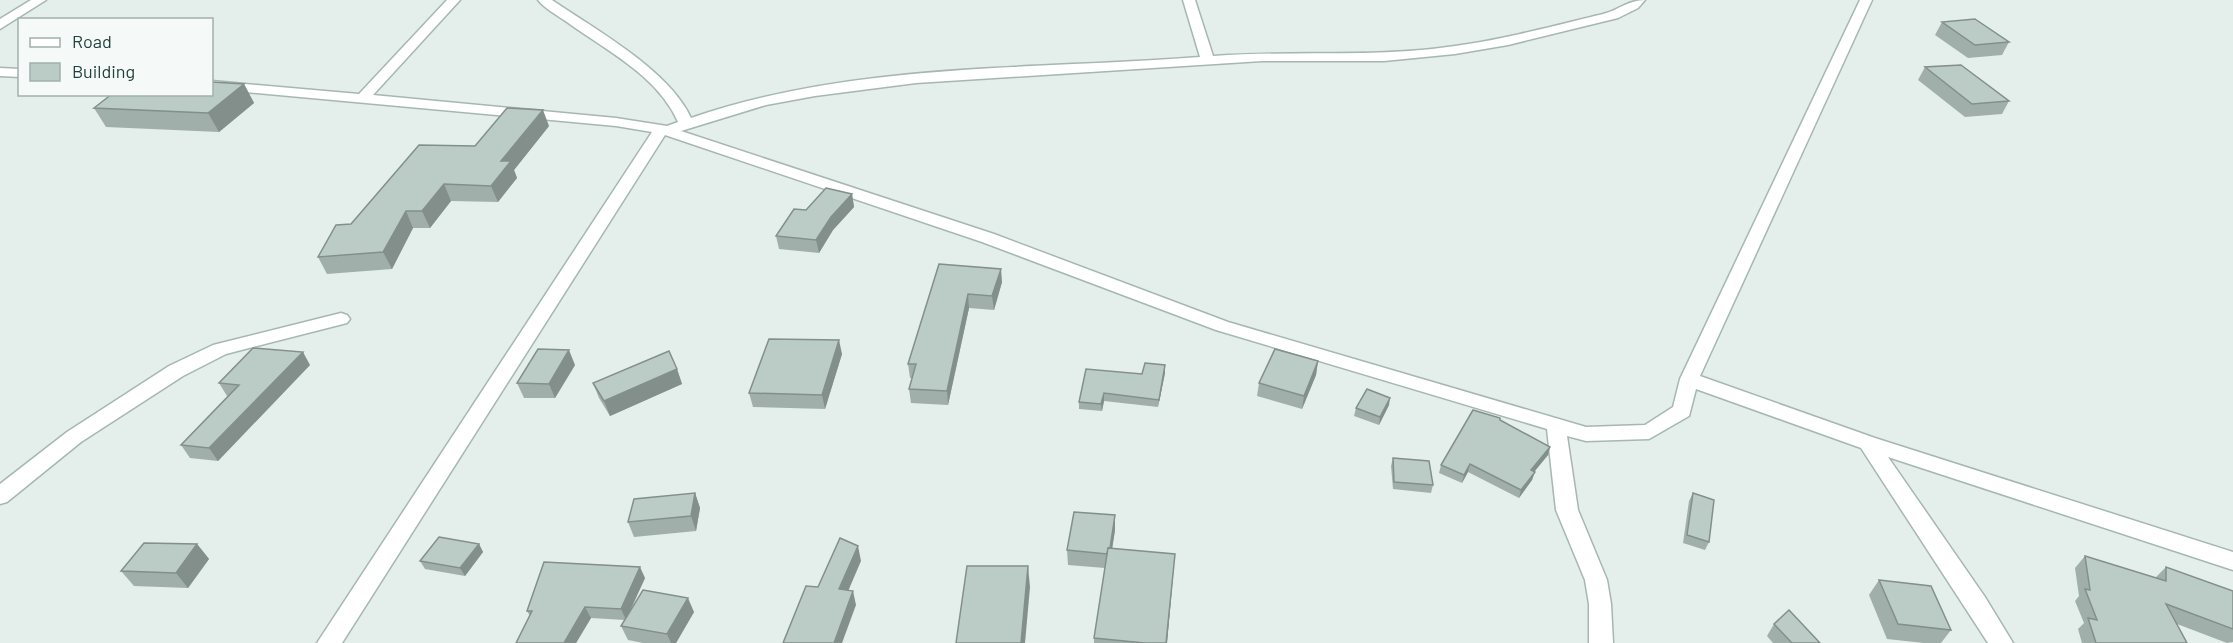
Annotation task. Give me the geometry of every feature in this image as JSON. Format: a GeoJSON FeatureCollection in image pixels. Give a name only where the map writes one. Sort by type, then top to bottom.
{"type":"FeatureCollection","features":[{"type":"Feature","properties":{"kind":"street"},"geometry":{"type":"LineString","coordinates":[[0,25],[40,0]]}},
{"type":"Feature","properties":{"kind":"street"},"geometry":{"type":"LineString","coordinates":[[362,100],[454,0]]}},
{"type":"Feature","properties":{"kind":"street"},"geometry":{"type":"LineString","coordinates":[[544,0],[642,69],[666,89],[677,103],[686,123]]}},
{"type":"Feature","properties":{"kind":"street"},"geometry":{"type":"LineString","coordinates":[[1189,0],[1208,61]]}},
{"type":"Feature","properties":{"kind":"street"},"geometry":{"type":"LineString","coordinates":[[329,643],[664,130],[703,117],[770,100],[901,80],[1272,57],[1401,56],[1474,48],[1613,15],[1634,6],[1639,0]]}},
{"type":"Feature","properties":{"kind":"street"},"geometry":{"type":"LineString","coordinates":[[213,85],[616,122],[664,130],[988,238],[1222,326],[1586,434],[1649,432],[1682,411],[1689,379],[1866,0]]}},
{"type":"Feature","properties":{"kind":"street"},"geometry":{"type":"LineString","coordinates":[[0,72],[18,74]]}},
{"type":"Feature","properties":{"kind":"street"},"geometry":{"type":"LineString","coordinates":[[0,496],[74,437],[176,371],[220,349],[341,319]]}},
{"type":"Feature","properties":{"kind":"street"},"geometry":{"type":"LineString","coordinates":[[1689,379],[1868,443],[2233,561]]}},
{"type":"Feature","properties":{"kind":"street"},"geometry":{"type":"LineString","coordinates":[[1557,426],[1568,510],[1596,580],[1600,604],[1601,643]]}},
{"type":"Feature","properties":{"kind":"street"},"geometry":{"type":"LineString","coordinates":[[1868,443],[2001,643]]}},
{"type":"Feature","properties":{"kind":"building"},"geometry":{"type":"Polygon","coordinates":[[[1975,19],[2009,42],[1975,45],[1942,22],[1975,19]]]}},
{"type":"Feature","properties":{"kind":"building"},"geometry":{"type":"Polygon","coordinates":[[[1961,65],[2009,101],[1972,104],[1925,67],[1961,65]]]}},
{"type":"Feature","properties":{"kind":"building"},"geometry":{"type":"Polygon","coordinates":[[[213,82],[244,84],[208,113],[94,108],[109,96],[213,96],[213,82]]]}},
{"type":"Feature","properties":{"kind":"building"},"geometry":{"type":"Polygon","coordinates":[[[507,108],[543,110],[501,161],[511,161],[491,186],[444,184],[422,211],[406,211],[383,252],[318,257],[336,225],[351,224],[419,145],[475,146],[507,108]]]}},
{"type":"Feature","properties":{"kind":"building"},"geometry":{"type":"Polygon","coordinates":[[[826,188],[852,194],[831,217],[816,240],[776,236],[794,209],[806,210],[826,188]]]}},
{"type":"Feature","properties":{"kind":"building"},"geometry":{"type":"Polygon","coordinates":[[[939,264],[1001,269],[992,296],[968,294],[947,391],[909,389],[916,364],[908,364],[939,264]]]}},
{"type":"Feature","properties":{"kind":"building"},"geometry":{"type":"Polygon","coordinates":[[[769,339],[839,340],[822,395],[749,393],[769,339]]]}},
{"type":"Feature","properties":{"kind":"building"},"geometry":{"type":"Polygon","coordinates":[[[253,348],[303,352],[209,448],[181,445],[239,385],[219,383],[253,348]]]}},
{"type":"Feature","properties":{"kind":"building"},"geometry":{"type":"Polygon","coordinates":[[[538,349],[569,350],[549,384],[517,383],[538,349]]]}},
{"type":"Feature","properties":{"kind":"building"},"geometry":{"type":"Polygon","coordinates":[[[1275,349],[1318,361],[1304,396],[1259,383],[1275,349]]]}},
{"type":"Feature","properties":{"kind":"building"},"geometry":{"type":"Polygon","coordinates":[[[669,351],[677,369],[604,401],[593,383],[669,351]]]}},
{"type":"Feature","properties":{"kind":"building"},"geometry":{"type":"Polygon","coordinates":[[[1145,363],[1165,365],[1159,400],[1104,393],[1101,404],[1079,402],[1086,369],[1142,374],[1145,363]]]}},
{"type":"Feature","properties":{"kind":"building"},"geometry":{"type":"Polygon","coordinates":[[[1367,389],[1390,398],[1380,417],[1356,408],[1367,389]]]}},
{"type":"Feature","properties":{"kind":"building"},"geometry":{"type":"Polygon","coordinates":[[[1473,410],[1500,418],[1550,447],[1531,470],[1535,472],[1521,490],[1470,464],[1464,475],[1441,465],[1473,410]]]}},
{"type":"Feature","properties":{"kind":"building"},"geometry":{"type":"Polygon","coordinates":[[[1393,458],[1429,461],[1433,485],[1394,482],[1393,458]]]}},
{"type":"Feature","properties":{"kind":"building"},"geometry":{"type":"Polygon","coordinates":[[[695,493],[691,516],[628,522],[634,499],[695,493]]]}},
{"type":"Feature","properties":{"kind":"building"},"geometry":{"type":"Polygon","coordinates":[[[1693,493],[1714,500],[1709,542],[1687,535],[1693,493]]]}},
{"type":"Feature","properties":{"kind":"building"},"geometry":{"type":"Polygon","coordinates":[[[1074,512],[1115,515],[1107,554],[1067,550],[1074,512]]]}},
{"type":"Feature","properties":{"kind":"building"},"geometry":{"type":"Polygon","coordinates":[[[439,537],[479,544],[460,568],[420,561],[439,537]]]}},
{"type":"Feature","properties":{"kind":"building"},"geometry":{"type":"Polygon","coordinates":[[[840,538],[858,546],[839,589],[853,591],[834,643],[783,643],[806,586],[818,587],[840,538]]]}},
{"type":"Feature","properties":{"kind":"building"},"geometry":{"type":"Polygon","coordinates":[[[144,543],[197,544],[176,573],[121,571],[144,543]]]}},
{"type":"Feature","properties":{"kind":"building"},"geometry":{"type":"Polygon","coordinates":[[[1108,548],[1175,554],[1166,643],[1094,638],[1108,548]]]}},
{"type":"Feature","properties":{"kind":"building"},"geometry":{"type":"Polygon","coordinates":[[[2085,556],[2166,581],[2166,567],[2233,591],[2233,629],[2166,604],[2187,643],[2096,643],[2088,618],[2097,620],[2085,589],[2090,590],[2085,556]]]}},
{"type":"Feature","properties":{"kind":"building"},"geometry":{"type":"Polygon","coordinates":[[[544,562],[640,567],[621,609],[585,607],[564,643],[516,643],[532,611],[527,611],[544,562]]]}},
{"type":"Feature","properties":{"kind":"building"},"geometry":{"type":"Polygon","coordinates":[[[967,566],[1028,566],[1021,643],[956,643],[967,566]]]}},
{"type":"Feature","properties":{"kind":"building"},"geometry":{"type":"Polygon","coordinates":[[[1879,580],[1931,586],[1951,630],[1898,624],[1879,580]]]}},
{"type":"Feature","properties":{"kind":"building"},"geometry":{"type":"Polygon","coordinates":[[[643,590],[688,598],[667,634],[621,626],[643,590]]]}},
{"type":"Feature","properties":{"kind":"building"},"geometry":{"type":"Polygon","coordinates":[[[1789,610],[1820,643],[1792,643],[1774,624],[1789,610]]]}}]}
